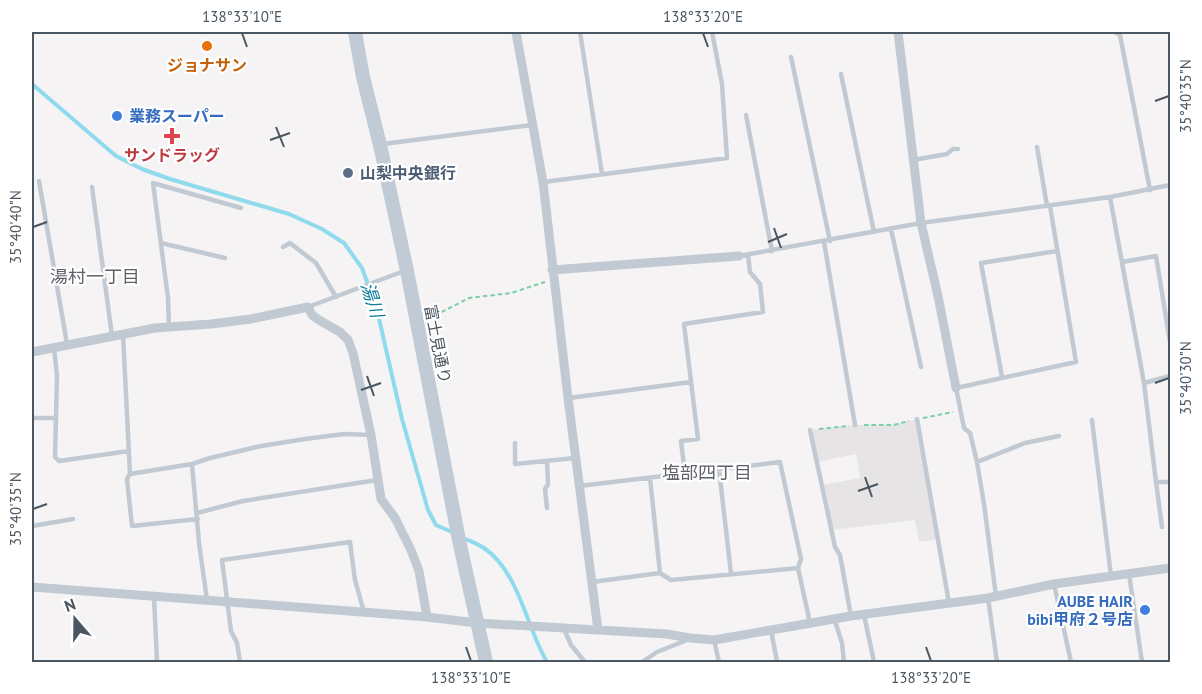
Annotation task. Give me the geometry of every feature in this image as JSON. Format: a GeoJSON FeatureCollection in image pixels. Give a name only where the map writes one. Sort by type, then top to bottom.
{"type":"FeatureCollection","features":[{"type":"Feature","properties":{"kind":"street","name":"富士見通り"},"geometry":{"type":"LineString","coordinates":[[355,32],[363,77],[381,145],[460,545],[486,663]]}},
{"type":"Feature","properties":{"kind":"street"},"geometry":{"type":"LineString","coordinates":[[516,32],[543,182],[552,275],[598,630]]}},
{"type":"Feature","properties":{"kind":"street"},"geometry":{"type":"LineString","coordinates":[[898,32],[921,224],[956,388]]}},
{"type":"Feature","properties":{"kind":"street"},"geometry":{"type":"LineString","coordinates":[[552,275],[743,256]]}},
{"type":"Feature","properties":{"kind":"street"},"geometry":{"type":"LineString","coordinates":[[32,352],[155,328],[251,319],[308,307],[312,315],[340,332],[348,340],[353,353],[371,435],[381,499],[395,518],[411,550],[419,572],[427,616]]}},
{"type":"Feature","properties":{"kind":"street"},"geometry":{"type":"LineString","coordinates":[[32,587],[427,616],[477,623],[667,634],[690,639],[714,640],[834,618],[992,597],[1054,584],[1170,568]]}},
{"type":"Feature","properties":{"kind":"lane"},"geometry":{"type":"LineString","coordinates":[[580,32],[602,174]]}},
{"type":"Feature","properties":{"kind":"lane"},"geometry":{"type":"LineString","coordinates":[[543,182],[727,158],[722,84],[712,32]]}},
{"type":"Feature","properties":{"kind":"lane"},"geometry":{"type":"LineString","coordinates":[[1115,32],[1119,35],[1150,190]]}},
{"type":"Feature","properties":{"kind":"lane"},"geometry":{"type":"LineString","coordinates":[[791,57],[827,242],[855,425]]}},
{"type":"Feature","properties":{"kind":"lane"},"geometry":{"type":"LineString","coordinates":[[841,74],[874,232]]}},
{"type":"Feature","properties":{"kind":"lane"},"geometry":{"type":"LineString","coordinates":[[746,115],[772,251]]}},
{"type":"Feature","properties":{"kind":"lane"},"geometry":{"type":"LineString","coordinates":[[381,145],[532,125]]}},
{"type":"Feature","properties":{"kind":"lane"},"geometry":{"type":"LineString","coordinates":[[998,663],[984,504],[970,433],[964,428],[956,388],[1076,362],[1036,147]]}},
{"type":"Feature","properties":{"kind":"lane"},"geometry":{"type":"LineString","coordinates":[[913,160],[947,154],[953,149],[958,149]]}},
{"type":"Feature","properties":{"kind":"lane"},"geometry":{"type":"LineString","coordinates":[[39,181],[68,346]]}},
{"type":"Feature","properties":{"kind":"lane"},"geometry":{"type":"LineString","coordinates":[[169,327],[168,298],[153,183],[241,208]]}},
{"type":"Feature","properties":{"kind":"lane"},"geometry":{"type":"LineString","coordinates":[[685,474],[681,441],[698,439],[684,324],[763,312],[760,284],[750,272],[743,256],[921,224],[1110,197],[1170,185]]}},
{"type":"Feature","properties":{"kind":"lane"},"geometry":{"type":"LineString","coordinates":[[92,187],[112,337]]}},
{"type":"Feature","properties":{"kind":"lane"},"geometry":{"type":"LineString","coordinates":[[1110,197],[1144,383],[1162,527]]}},
{"type":"Feature","properties":{"kind":"lane"},"geometry":{"type":"LineString","coordinates":[[891,229],[921,368]]}},
{"type":"Feature","properties":{"kind":"lane"},"geometry":{"type":"LineString","coordinates":[[161,243],[225,258]]}},
{"type":"Feature","properties":{"kind":"lane"},"geometry":{"type":"LineString","coordinates":[[283,247],[290,243],[316,263],[336,297]]}},
{"type":"Feature","properties":{"kind":"lane"},"geometry":{"type":"LineString","coordinates":[[1002,377],[981,263],[1057,251]]}},
{"type":"Feature","properties":{"kind":"lane"},"geometry":{"type":"LineString","coordinates":[[1122,262],[1156,256],[1170,342]]}},
{"type":"Feature","properties":{"kind":"lane"},"geometry":{"type":"LineString","coordinates":[[308,307],[407,271]]}},
{"type":"Feature","properties":{"kind":"lane"},"geometry":{"type":"LineString","coordinates":[[123,335],[130,474],[127,479],[132,526],[197,516],[254,499],[377,480]]}},
{"type":"Feature","properties":{"kind":"lane"},"geometry":{"type":"LineString","coordinates":[[54,347],[57,376],[55,457],[59,461],[129,451]]}},
{"type":"Feature","properties":{"kind":"lane"},"geometry":{"type":"LineString","coordinates":[[1144,383],[1170,376]]}},
{"type":"Feature","properties":{"kind":"lane"},"geometry":{"type":"LineString","coordinates":[[568,398],[691,382]]}},
{"type":"Feature","properties":{"kind":"lane"},"geometry":{"type":"LineString","coordinates":[[32,418],[56,418]]}},
{"type":"Feature","properties":{"kind":"lane"},"geometry":{"type":"LineString","coordinates":[[917,419],[949,603]]}},
{"type":"Feature","properties":{"kind":"lane"},"geometry":{"type":"LineString","coordinates":[[1092,420],[1111,576]]}},
{"type":"Feature","properties":{"kind":"lane"},"geometry":{"type":"LineString","coordinates":[[810,430],[835,547],[840,555],[851,616]]}},
{"type":"Feature","properties":{"kind":"lane"},"geometry":{"type":"LineString","coordinates":[[130,474],[192,464],[261,446],[344,434],[371,435]]}},
{"type":"Feature","properties":{"kind":"lane"},"geometry":{"type":"LineString","coordinates":[[977,462],[1025,443],[1059,436]]}},
{"type":"Feature","properties":{"kind":"lane"},"geometry":{"type":"LineString","coordinates":[[514,443],[515,464],[575,458]]}},
{"type":"Feature","properties":{"kind":"lane"},"geometry":{"type":"LineString","coordinates":[[547,461],[548,484],[545,489],[547,508]]}},
{"type":"Feature","properties":{"kind":"lane"},"geometry":{"type":"LineString","coordinates":[[579,486],[780,462],[801,560],[798,568],[810,623]]}},
{"type":"Feature","properties":{"kind":"lane"},"geometry":{"type":"LineString","coordinates":[[192,464],[207,600]]}},
{"type":"Feature","properties":{"kind":"lane"},"geometry":{"type":"LineString","coordinates":[[719,469],[731,574]]}},
{"type":"Feature","properties":{"kind":"lane"},"geometry":{"type":"LineString","coordinates":[[650,478],[660,573]]}},
{"type":"Feature","properties":{"kind":"lane"},"geometry":{"type":"LineString","coordinates":[[1155,482],[1170,482]]}},
{"type":"Feature","properties":{"kind":"lane"},"geometry":{"type":"LineString","coordinates":[[32,526],[73,519]]}},
{"type":"Feature","properties":{"kind":"lane"},"geometry":{"type":"LineString","coordinates":[[240,663],[237,643],[231,631],[222,560],[350,542],[354,580],[364,612]]}},
{"type":"Feature","properties":{"kind":"lane"},"geometry":{"type":"LineString","coordinates":[[592,582],[660,573],[671,580],[798,568]]}},
{"type":"Feature","properties":{"kind":"lane"},"geometry":{"type":"LineString","coordinates":[[1129,574],[1142,663]]}},
{"type":"Feature","properties":{"kind":"lane"},"geometry":{"type":"LineString","coordinates":[[1054,584],[1071,663]]}},
{"type":"Feature","properties":{"kind":"lane"},"geometry":{"type":"LineString","coordinates":[[154,597],[157,663]]}},
{"type":"Feature","properties":{"kind":"lane"},"geometry":{"type":"LineString","coordinates":[[864,614],[874,663]]}},
{"type":"Feature","properties":{"kind":"lane"},"geometry":{"type":"LineString","coordinates":[[834,618],[842,643],[844,663]]}},
{"type":"Feature","properties":{"kind":"lane"},"geometry":{"type":"LineString","coordinates":[[564,629],[571,645],[585,663]]}},
{"type":"Feature","properties":{"kind":"lane"},"geometry":{"type":"LineString","coordinates":[[771,630],[777,663]]}},
{"type":"Feature","properties":{"kind":"lane"},"geometry":{"type":"LineString","coordinates":[[642,663],[657,652],[690,639]]}},
{"type":"Feature","properties":{"kind":"lane"},"geometry":{"type":"LineString","coordinates":[[714,640],[719,663]]}},
{"type":"Feature","properties":{"kind":"path"},"geometry":{"type":"LineString","coordinates":[[417,325],[469,298],[511,293],[552,275]]}},
{"type":"Feature","properties":{"kind":"path"},"geometry":{"type":"LineString","coordinates":[[810,430],[894,424],[961,410]]}},
{"type":"Feature","properties":{"kind":"shaded area"},"geometry":{"type":"Polygon","coordinates":[[[917,419],[938,539],[919,542],[915,520],[831,530],[822,485],[860,478],[856,454],[817,462],[810,430],[855,425],[894,425],[917,419]]]}},
{"type":"Feature","properties":{"kind":"waterway","name":"湯川"},"geometry":{"type":"LineString","coordinates":[[32,84],[116,156],[170,179],[289,214],[322,229],[344,243],[362,268],[377,310],[402,419],[428,510],[436,525],[454,533]]}},
{"type":"Feature","properties":{"kind":"waterway","name":"湯川"},"geometry":{"type":"LineString","coordinates":[[463,538],[484,548],[506,571],[547,662]]}},
{"type":"Feature","properties":{"kind":"place","name":"ジョナサン"},"geometry":{"type":"Point","coordinates":[207,46]}},
{"type":"Feature","properties":{"kind":"place","name":"業務スーパー"},"geometry":{"type":"Point","coordinates":[117,116]}},
{"type":"Feature","properties":{"kind":"place","name":"サンドラッグ"},"geometry":{"type":"Point","coordinates":[172,136]}},
{"type":"Feature","properties":{"kind":"place","name":"山梨中央銀行"},"geometry":{"type":"Point","coordinates":[348,173]}},
{"type":"Feature","properties":{"kind":"place","name":"AUBE HAIR bibi甲府２号店"},"geometry":{"type":"Point","coordinates":[1145,610]}},
{"type":"Feature","properties":{"kind":"district","name":"湯村一丁目"},"geometry":{"type":"Point","coordinates":[95,277]}},
{"type":"Feature","properties":{"kind":"district","name":"塩部四丁目"},"geometry":{"type":"Point","coordinates":[707,473]}}]}
